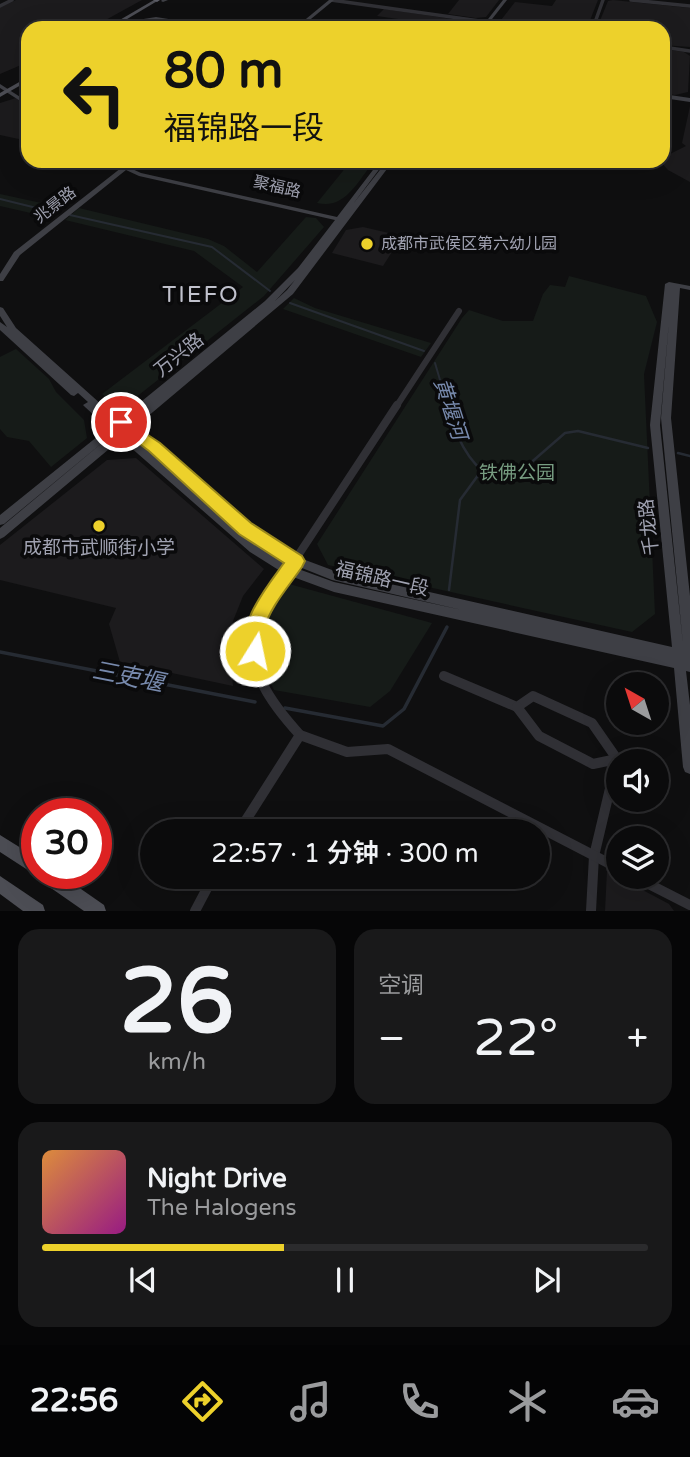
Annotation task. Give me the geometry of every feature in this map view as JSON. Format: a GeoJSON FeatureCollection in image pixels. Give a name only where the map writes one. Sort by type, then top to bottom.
{"type":"FeatureCollection","features":[{"type":"Feature","properties":{"kind":"main road"},"geometry":{"type":"LineString","coordinates":[[120,21],[154,2],[165,0]]}},
{"type":"Feature","properties":{"kind":"main road"},"geometry":{"type":"LineString","coordinates":[[128,21],[154,2]]}},
{"type":"Feature","properties":{"kind":"main road"},"geometry":{"type":"LineString","coordinates":[[4,88],[21,80]]}},
{"type":"Feature","properties":{"kind":"main road"},"geometry":{"type":"LineString","coordinates":[[0,843],[21,857]]}},
{"type":"Feature","properties":{"kind":"main road"},"geometry":{"type":"LineString","coordinates":[[0,884],[37,911]]}},
{"type":"Feature","properties":{"kind":"main road"},"geometry":{"type":"LineString","coordinates":[[67,889],[98,911]]}},
{"type":"Feature","properties":{"kind":"street"},"geometry":{"type":"LineString","coordinates":[[0,5],[12,0]]}},
{"type":"Feature","properties":{"kind":"street"},"geometry":{"type":"LineString","coordinates":[[308,21],[333,0],[470,21]]}},
{"type":"Feature","properties":{"kind":"street"},"geometry":{"type":"LineString","coordinates":[[492,21],[505,0]]}},
{"type":"Feature","properties":{"kind":"street"},"geometry":{"type":"LineString","coordinates":[[492,21],[510,0]]}},
{"type":"Feature","properties":{"kind":"street"},"geometry":{"type":"LineString","coordinates":[[596,21],[603,0]]}},
{"type":"Feature","properties":{"kind":"street"},"geometry":{"type":"LineString","coordinates":[[631,0],[690,6]]}},
{"type":"Feature","properties":{"kind":"street"},"geometry":{"type":"LineString","coordinates":[[154,2],[160,16],[191,21]]}},
{"type":"Feature","properties":{"kind":"street"},"geometry":{"type":"LineString","coordinates":[[134,21],[156,18],[175,21]]}},
{"type":"Feature","properties":{"kind":"street"},"geometry":{"type":"LineString","coordinates":[[670,48],[690,51]]}},
{"type":"Feature","properties":{"kind":"street"},"geometry":{"type":"LineString","coordinates":[[4,88],[21,94]]}},
{"type":"Feature","properties":{"kind":"street"},"geometry":{"type":"LineString","coordinates":[[4,88],[21,99]]}},
{"type":"Feature","properties":{"kind":"street"},"geometry":{"type":"LineString","coordinates":[[670,98],[690,101]]}},
{"type":"Feature","properties":{"kind":"street","name":"兆景路"},"geometry":{"type":"LineString","coordinates":[[0,267],[14,251],[121,168]]}},
{"type":"Feature","properties":{"kind":"street","name":"兆景路"},"geometry":{"type":"LineString","coordinates":[[0,279],[17,254],[121,168]]}},
{"type":"Feature","properties":{"kind":"street"},"geometry":{"type":"LineString","coordinates":[[131,168],[139,174],[344,218]]}},
{"type":"Feature","properties":{"kind":"street"},"geometry":{"type":"LineString","coordinates":[[0,521],[122,428],[290,292],[377,168]]}},
{"type":"Feature","properties":{"kind":"street"},"geometry":{"type":"LineString","coordinates":[[344,218],[384,168]]}},
{"type":"Feature","properties":{"kind":"street","name":"千龙路"},"geometry":{"type":"LineString","coordinates":[[690,288],[673,285],[655,425],[686,658],[690,766]]}},
{"type":"Feature","properties":{"kind":"street"},"geometry":{"type":"LineString","coordinates":[[0,310],[13,330],[122,428]]}},
{"type":"Feature","properties":{"kind":"street"},"geometry":{"type":"LineString","coordinates":[[459,311],[272,595],[255,629],[254,673],[276,708],[300,735],[347,752],[388,749],[606,862]]}},
{"type":"Feature","properties":{"kind":"street"},"geometry":{"type":"LineString","coordinates":[[0,325],[6,334],[122,428]]}},
{"type":"Feature","properties":{"kind":"street"},"geometry":{"type":"LineString","coordinates":[[0,534],[122,428]]}},
{"type":"Feature","properties":{"kind":"street","name":"福锦路一段"},"geometry":{"type":"LineString","coordinates":[[122,428],[254,549],[334,587],[686,658]]}},
{"type":"Feature","properties":{"kind":"street"},"geometry":{"type":"LineString","coordinates":[[444,676],[517,707],[539,736],[593,764],[606,761]]}},
{"type":"Feature","properties":{"kind":"street"},"geometry":{"type":"LineString","coordinates":[[517,707],[534,696],[592,723],[610,749]]}},
{"type":"Feature","properties":{"kind":"street"},"geometry":{"type":"LineString","coordinates":[[247,819],[300,735]]}},
{"type":"Feature","properties":{"kind":"street"},"geometry":{"type":"LineString","coordinates":[[591,911],[594,856],[606,805]]}},
{"type":"Feature","properties":{"kind":"street"},"geometry":{"type":"LineString","coordinates":[[195,911],[207,889]]}},
{"type":"Feature","properties":{"kind":"street"},"geometry":{"type":"LineString","coordinates":[[659,889],[690,905]]}},
{"type":"Feature","properties":{"kind":"shaded area"},"geometry":{"type":"Polygon","coordinates":[[[16,0],[142,0],[104,21],[21,21],[21,65],[0,74],[0,7],[16,0]]]}},
{"type":"Feature","properties":{"kind":"shaded area"},"geometry":{"type":"Polygon","coordinates":[[[459,0],[499,0],[486,17],[476,18],[448,14],[459,0]]]}},
{"type":"Feature","properties":{"kind":"shaded area"},"geometry":{"type":"Polygon","coordinates":[[[556,0],[598,0],[590,21],[501,20],[515,2],[552,6],[556,0]]]}},
{"type":"Feature","properties":{"kind":"shaded area"},"geometry":{"type":"Polygon","coordinates":[[[608,1],[690,8],[690,47],[670,46],[670,21],[600,21],[608,1]]]}},
{"type":"Feature","properties":{"kind":"shaded area"},"geometry":{"type":"Polygon","coordinates":[[[384,9],[466,21],[412,21],[377,16],[384,9]]]}},
{"type":"Feature","properties":{"kind":"shaded area"},"geometry":{"type":"Polygon","coordinates":[[[670,50],[684,52],[690,56],[688,92],[670,94],[670,50]]]}},
{"type":"Feature","properties":{"kind":"shaded area"},"geometry":{"type":"Polygon","coordinates":[[[16,98],[21,102],[21,140],[0,135],[0,103],[16,98]]]}},
{"type":"Feature","properties":{"kind":"shaded area"},"geometry":{"type":"Polygon","coordinates":[[[690,106],[690,182],[666,168],[670,168],[670,154],[686,146],[682,143],[690,106]]]}},
{"type":"Feature","properties":{"kind":"shaded area","name":"成都市武侯区第六幼儿园"},"geometry":{"type":"Polygon","coordinates":[[[363,227],[402,236],[383,266],[332,253],[346,230],[363,227]]]}},
{"type":"Feature","properties":{"kind":"shaded area"},"geometry":{"type":"Polygon","coordinates":[[[136,458],[264,569],[243,596],[233,621],[229,642],[233,686],[120,662],[109,624],[116,608],[0,580],[0,545],[107,460],[136,458]]]}},
{"type":"Feature","properties":{"kind":"shaded area"},"geometry":{"type":"Polygon","coordinates":[[[606,889],[641,889],[669,904],[674,911],[605,911],[606,889]]]}},
{"type":"Feature","properties":{"kind":"green space"},"geometry":{"type":"Polygon","coordinates":[[[345,168],[369,168],[343,198],[327,204],[317,203],[345,168]]]}},
{"type":"Feature","properties":{"kind":"green space"},"geometry":{"type":"Polygon","coordinates":[[[0,194],[60,207],[48,217],[0,206],[0,194]]]}},
{"type":"Feature","properties":{"kind":"green space"},"geometry":{"type":"Polygon","coordinates":[[[79,208],[208,239],[224,246],[257,272],[306,217],[316,218],[324,227],[264,296],[130,402],[113,403],[102,394],[243,287],[194,251],[65,220],[79,208]]]}},
{"type":"Feature","properties":{"kind":"green space","name":"铁佛公园"},"geometry":{"type":"Polygon","coordinates":[[[569,276],[646,296],[657,322],[644,374],[655,614],[632,632],[328,565],[317,544],[462,318],[469,310],[503,321],[533,321],[543,294],[550,285],[565,287],[569,276]]]}},
{"type":"Feature","properties":{"kind":"green space"},"geometry":{"type":"Polygon","coordinates":[[[294,298],[315,308],[431,343],[421,357],[283,309],[294,298]]]}},
{"type":"Feature","properties":{"kind":"green space"},"geometry":{"type":"Polygon","coordinates":[[[16,349],[49,379],[56,392],[84,420],[87,438],[51,467],[29,441],[7,437],[0,429],[0,357],[16,349]]]}},
{"type":"Feature","properties":{"kind":"green space"},"geometry":{"type":"Polygon","coordinates":[[[289,584],[432,623],[390,691],[370,707],[274,690],[262,664],[265,623],[289,584]]]}},
{"type":"Feature","properties":{"kind":"waterway","name":"黄堰河"},"geometry":{"type":"LineString","coordinates":[[0,199],[53,212]]}},
{"type":"Feature","properties":{"kind":"waterway","name":"黄堰河"},"geometry":{"type":"LineString","coordinates":[[70,215],[212,247],[270,291]]}},
{"type":"Feature","properties":{"kind":"waterway","name":"黄堰河"},"geometry":{"type":"LineString","coordinates":[[290,303],[424,351]]}},
{"type":"Feature","properties":{"kind":"waterway","name":"黄堰河"},"geometry":{"type":"LineString","coordinates":[[435,363],[448,407]]}},
{"type":"Feature","properties":{"kind":"waterway","name":"黄堰河"},"geometry":{"type":"LineString","coordinates":[[447,405],[463,447],[476,464],[493,479],[527,466],[565,433],[578,431],[648,448]]}},
{"type":"Feature","properties":{"kind":"waterway","name":"黄堰河"},"geometry":{"type":"LineString","coordinates":[[678,453],[690,456]]}},
{"type":"Feature","properties":{"kind":"waterway","name":"三吏堰"},"geometry":{"type":"LineString","coordinates":[[449,590],[460,500],[479,474]]}},
{"type":"Feature","properties":{"kind":"waterway","name":"三吏堰"},"geometry":{"type":"LineString","coordinates":[[285,708],[383,726],[404,709],[447,627]]}},
{"type":"Feature","properties":{"kind":"waterway","name":"三吏堰"},"geometry":{"type":"LineString","coordinates":[[0,652],[255,702]]}},
{"type":"Feature","properties":{"kind":"place","name":"成都市武侯区第六幼儿园"},"geometry":{"type":"Point","coordinates":[367,244]}},
{"type":"Feature","properties":{"kind":"place","name":"成都市武顺街小学"},"geometry":{"type":"Point","coordinates":[99,526]}},
{"type":"Feature","properties":{"kind":"district","name":"TIEFO"},"geometry":{"type":"Point","coordinates":[201,295]}},
{"type":"Feature","properties":{"kind":"route"},"geometry":{"type":"LineString","coordinates":[[121,422],[154,447],[262,542],[296,561],[272,595],[255,629],[255,651]]}}]}
